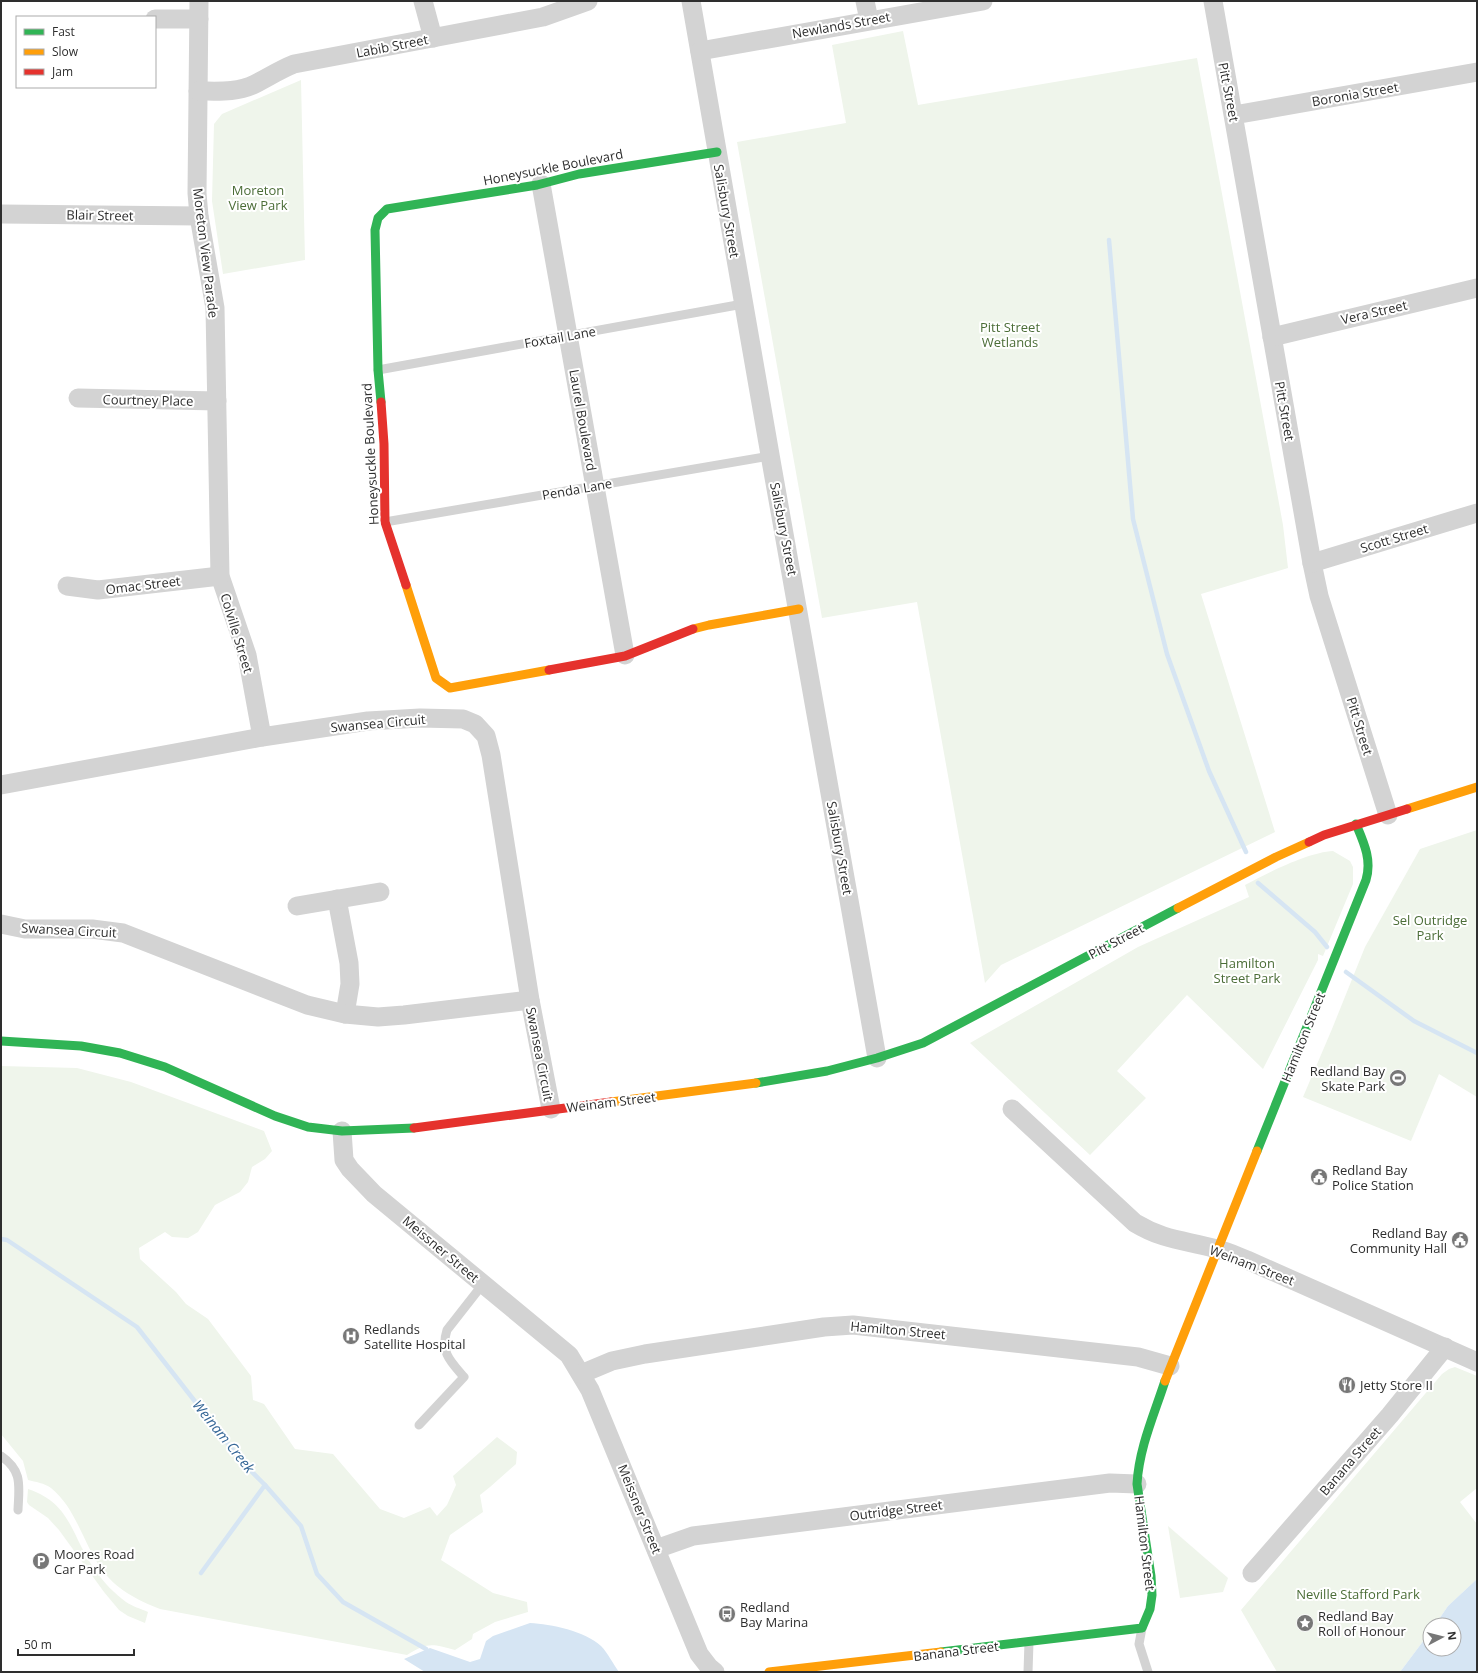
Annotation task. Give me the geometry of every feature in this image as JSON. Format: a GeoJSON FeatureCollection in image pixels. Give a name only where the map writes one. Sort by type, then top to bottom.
{"type":"FeatureCollection","features":[{"type":"Feature","properties":{"kind":"street"},"geometry":{"type":"LineString","coordinates":[[423,1],[433,38]]}},
{"type":"Feature","properties":{"kind":"street","name":"Labib Street"},"geometry":{"type":"LineString","coordinates":[[198,91],[234,91],[254,85],[280,69],[294,64],[544,17],[588,1]]}},
{"type":"Feature","properties":{"kind":"street","name":"Salisbury Street"},"geometry":{"type":"LineString","coordinates":[[691,1],[716,152],[799,609],[877,1058]]}},
{"type":"Feature","properties":{"kind":"street"},"geometry":{"type":"LineString","coordinates":[[865,1],[869,20]]}},
{"type":"Feature","properties":{"kind":"street","name":"Newlands Street"},"geometry":{"type":"LineString","coordinates":[[700,51],[983,1]]}},
{"type":"Feature","properties":{"kind":"street","name":"Pitt Street"},"geometry":{"type":"LineString","coordinates":[[1213,1],[1319,596],[1388,815]]}},
{"type":"Feature","properties":{"kind":"street"},"geometry":{"type":"LineString","coordinates":[[156,19],[199,10]]}},
{"type":"Feature","properties":{"kind":"street","name":"Moreton View Parade"},"geometry":{"type":"LineString","coordinates":[[199,10],[197,193],[199,216],[215,308],[220,576]]}},
{"type":"Feature","properties":{"kind":"street","name":"Boronia Street"},"geometry":{"type":"LineString","coordinates":[[1234,115],[1477,72]]}},
{"type":"Feature","properties":{"kind":"street","name":"Honeysuckle Boulevard"},"geometry":{"type":"LineString","coordinates":[[716,152],[578,174],[541,184],[387,209],[378,218],[375,230],[378,370],[384,444],[385,522],[436,678],[450,688],[625,655],[694,629],[709,625],[799,609]]}},
{"type":"Feature","properties":{"kind":"street","name":"Laurel Boulevard"},"geometry":{"type":"LineString","coordinates":[[541,184],[625,655]]}},
{"type":"Feature","properties":{"kind":"street","name":"Blair Street"},"geometry":{"type":"LineString","coordinates":[[1,214],[199,216]]}},
{"type":"Feature","properties":{"kind":"street","name":"Vera Street"},"geometry":{"type":"LineString","coordinates":[[1272,336],[1477,288]]}},
{"type":"Feature","properties":{"kind":"street","name":"Courtney Place"},"geometry":{"type":"LineString","coordinates":[[78,398],[217,401]]}},
{"type":"Feature","properties":{"kind":"street","name":"Scott Street"},"geometry":{"type":"LineString","coordinates":[[1312,563],[1477,513]]}},
{"type":"Feature","properties":{"kind":"street","name":"Omac Street"},"geometry":{"type":"LineString","coordinates":[[66,586],[98,590],[220,576]]}},
{"type":"Feature","properties":{"kind":"street","name":"Colville Street"},"geometry":{"type":"LineString","coordinates":[[220,576],[247,656],[262,737]]}},
{"type":"Feature","properties":{"kind":"street","name":"Swansea Circuit"},"geometry":{"type":"LineString","coordinates":[[1,785],[262,737],[368,721],[448,717],[463,719],[475,724],[486,736],[491,755],[530,1000],[551,1109]]}},
{"type":"Feature","properties":{"kind":"street"},"geometry":{"type":"LineString","coordinates":[[1356,824],[1477,787]]}},
{"type":"Feature","properties":{"kind":"street","name":"Pitt Street"},"geometry":{"type":"LineString","coordinates":[[877,1058],[922,1043],[984,1012],[1034,984],[1276,857],[1324,835],[1356,824]]}},
{"type":"Feature","properties":{"kind":"street","name":"Hamilton Street"},"geometry":{"type":"LineString","coordinates":[[1142,1628],[1150,1609],[1152,1595],[1137,1484],[1138,1469],[1143,1447],[1170,1366],[1360,896],[1368,870],[1368,858],[1356,824]]}},
{"type":"Feature","properties":{"kind":"street"},"geometry":{"type":"LineString","coordinates":[[297,906],[380,892]]}},
{"type":"Feature","properties":{"kind":"street"},"geometry":{"type":"LineString","coordinates":[[337,899],[349,963],[350,984],[346,1014]]}},
{"type":"Feature","properties":{"kind":"street","name":"Swansea Circuit"},"geometry":{"type":"LineString","coordinates":[[1,924],[25,929],[92,929],[123,933],[307,1005],[346,1014],[378,1017],[530,1000]]}},
{"type":"Feature","properties":{"kind":"street"},"geometry":{"type":"LineString","coordinates":[[1,1041],[81,1046],[120,1053],[165,1068],[295,1123],[308,1127],[342,1131]]}},
{"type":"Feature","properties":{"kind":"street","name":"Weinam Street"},"geometry":{"type":"LineString","coordinates":[[342,1131],[413,1128],[768,1081],[827,1071],[877,1058]]}},
{"type":"Feature","properties":{"kind":"street","name":"Weinam Street"},"geometry":{"type":"LineString","coordinates":[[1012,1109],[1135,1223],[1161,1237],[1218,1249],[1321,1292],[1477,1362]]}},
{"type":"Feature","properties":{"kind":"street","name":"Meissner Street"},"geometry":{"type":"LineString","coordinates":[[342,1131],[344,1160],[350,1169],[374,1194],[569,1355],[596,1402],[699,1654],[715,1672]]}},
{"type":"Feature","properties":{"kind":"street","name":"Hamilton Street"},"geometry":{"type":"LineString","coordinates":[[581,1374],[612,1361],[645,1354],[824,1327],[853,1325],[1138,1357],[1170,1366]]}},
{"type":"Feature","properties":{"kind":"street","name":"Banana Street"},"geometry":{"type":"LineString","coordinates":[[1252,1573],[1390,1415],[1445,1347]]}},
{"type":"Feature","properties":{"kind":"street","name":"Outridge Street"},"geometry":{"type":"LineString","coordinates":[[656,1548],[693,1536],[1110,1483],[1137,1484]]}},
{"type":"Feature","properties":{"kind":"street","name":"Banana Street"},"geometry":{"type":"LineString","coordinates":[[769,1672],[1142,1628]]}},
{"type":"Feature","properties":{"kind":"lane","name":"Foxtail Lane"},"geometry":{"type":"LineString","coordinates":[[378,370],[743,304]]}},
{"type":"Feature","properties":{"kind":"lane","name":"Penda Lane"},"geometry":{"type":"LineString","coordinates":[[385,522],[770,456]]}},
{"type":"Feature","properties":{"kind":"lane"},"geometry":{"type":"LineString","coordinates":[[419,1425],[464,1377],[448,1360],[444,1339],[447,1330],[483,1284]]}},
{"type":"Feature","properties":{"kind":"lane"},"geometry":{"type":"LineString","coordinates":[[1,1456],[14,1468],[18,1475],[18,1510]]}},
{"type":"Feature","properties":{"kind":"lane"},"geometry":{"type":"LineString","coordinates":[[1142,1628],[1139,1644],[1148,1672]]}},
{"type":"Feature","properties":{"kind":"lane"},"geometry":{"type":"LineString","coordinates":[[1028,1672],[1029,1642]]}},
{"type":"Feature","properties":{"kind":"green space","name":"Pitt Street Wetlands"},"geometry":{"type":"Polygon","coordinates":[[[903,31],[918,105],[1197,58],[1283,525],[1288,568],[1201,594],[1275,832],[1001,965],[985,983],[917,602],[822,618],[737,142],[846,123],[832,45],[903,31]]]}},
{"type":"Feature","properties":{"kind":"green space","name":"Moreton View Park"},"geometry":{"type":"Polygon","coordinates":[[[301,80],[305,260],[223,274],[212,201],[214,124],[222,114],[301,80]]]}},
{"type":"Feature","properties":{"kind":"green space","name":"Sel Outridge Park"},"geometry":{"type":"Polygon","coordinates":[[[1477,830],[1477,1097],[1439,1074],[1411,1141],[1303,1097],[1365,947],[1420,849],[1477,830]]]}},
{"type":"Feature","properties":{"kind":"green space","name":"Hamilton Street Park"},"geometry":{"type":"Polygon","coordinates":[[[1333,851],[1350,861],[1353,867],[1353,884],[1323,956],[1318,954],[1318,960],[1263,1069],[1187,995],[1117,1071],[1146,1098],[1090,1155],[970,1043],[1138,947],[1249,897],[1245,885],[1254,880],[1300,859],[1323,852],[1333,851]]]}},
{"type":"Feature","properties":{"kind":"green space"},"geometry":{"type":"Polygon","coordinates":[[[1,1066],[77,1068],[131,1082],[264,1131],[272,1151],[265,1159],[252,1167],[248,1182],[240,1192],[215,1205],[198,1232],[188,1238],[172,1237],[165,1232],[139,1248],[140,1259],[176,1292],[186,1304],[208,1319],[251,1376],[253,1400],[264,1404],[295,1449],[333,1454],[380,1509],[404,1518],[430,1507],[437,1516],[447,1505],[456,1485],[453,1476],[497,1437],[517,1452],[516,1464],[480,1495],[483,1512],[450,1535],[441,1560],[493,1593],[527,1602],[528,1612],[495,1622],[473,1634],[472,1639],[455,1650],[430,1645],[420,1648],[407,1655],[160,1609],[135,1598],[113,1582],[95,1558],[67,1505],[51,1488],[28,1480],[23,1461],[1,1434],[1,1066]]]}},
{"type":"Feature","properties":{"kind":"green space","name":"Neville Stafford Park"},"geometry":{"type":"Polygon","coordinates":[[[1455,1367],[1477,1376],[1477,1488],[1460,1502],[1477,1524],[1477,1579],[1448,1606],[1440,1617],[1422,1617],[1422,1643],[1400,1672],[1277,1672],[1241,1610],[1442,1374],[1455,1367]]]}},
{"type":"Feature","properties":{"kind":"green space"},"geometry":{"type":"Polygon","coordinates":[[[28,1489],[43,1495],[63,1513],[70,1523],[88,1559],[106,1584],[126,1602],[148,1612],[145,1623],[128,1616],[119,1610],[59,1530],[48,1518],[29,1505],[27,1502],[28,1489]]]}},
{"type":"Feature","properties":{"kind":"green space"},"geometry":{"type":"Polygon","coordinates":[[[1168,1526],[1228,1578],[1223,1592],[1180,1598],[1168,1526]]]}},
{"type":"Feature","properties":{"kind":"water"},"geometry":{"type":"Polygon","coordinates":[[[1477,1579],[1477,1672],[1400,1672],[1422,1643],[1422,1657],[1462,1657],[1462,1617],[1440,1617],[1448,1606],[1477,1579]]]}},
{"type":"Feature","properties":{"kind":"water"},"geometry":{"type":"Polygon","coordinates":[[[530,1623],[567,1629],[586,1636],[601,1646],[619,1672],[425,1672],[404,1659],[430,1648],[470,1662],[480,1659],[486,1641],[493,1636],[530,1623]]]}},
{"type":"Feature","properties":{"kind":"waterway"},"geometry":{"type":"LineString","coordinates":[[1109,240],[1133,519],[1167,654],[1209,771],[1246,852]]}},
{"type":"Feature","properties":{"kind":"waterway"},"geometry":{"type":"LineString","coordinates":[[1258,883],[1315,932],[1327,947]]}},
{"type":"Feature","properties":{"kind":"waterway"},"geometry":{"type":"LineString","coordinates":[[1346,972],[1414,1021],[1477,1053]]}},
{"type":"Feature","properties":{"kind":"waterway","name":"Weinam Creek"},"geometry":{"type":"LineString","coordinates":[[1,1239],[7,1240],[137,1327],[243,1463],[265,1485],[301,1526],[317,1574],[343,1602],[426,1649]]}},
{"type":"Feature","properties":{"kind":"waterway"},"geometry":{"type":"LineString","coordinates":[[201,1573],[265,1485]]}},
{"type":"Feature","properties":{"kind":"traffic: fast"},"geometry":{"type":"LineString","coordinates":[[381,402],[378,370],[375,230],[378,218],[387,209],[537,185],[579,174],[717,152]]}},
{"type":"Feature","properties":{"kind":"traffic: fast"},"geometry":{"type":"LineString","coordinates":[[1257,1151],[1366,880],[1368,873],[1368,859],[1356,824]]}},
{"type":"Feature","properties":{"kind":"traffic: fast"},"geometry":{"type":"LineString","coordinates":[[756,1083],[827,1071],[877,1058],[923,1043],[1178,908]]}},
{"type":"Feature","properties":{"kind":"traffic: fast"},"geometry":{"type":"LineString","coordinates":[[1,1041],[81,1046],[120,1053],[165,1067],[275,1116],[308,1127],[342,1131],[414,1128]]}},
{"type":"Feature","properties":{"kind":"traffic: fast"},"geometry":{"type":"LineString","coordinates":[[941,1652],[1142,1628],[1150,1609],[1152,1595],[1151,1576],[1137,1484],[1138,1471],[1144,1445],[1165,1381]]}},
{"type":"Feature","properties":{"kind":"traffic: slow"},"geometry":{"type":"LineString","coordinates":[[406,585],[436,678],[450,688],[549,670]]}},
{"type":"Feature","properties":{"kind":"traffic: slow"},"geometry":{"type":"LineString","coordinates":[[693,629],[799,609]]}},
{"type":"Feature","properties":{"kind":"traffic: slow"},"geometry":{"type":"LineString","coordinates":[[1407,809],[1477,787]]}},
{"type":"Feature","properties":{"kind":"traffic: slow"},"geometry":{"type":"LineString","coordinates":[[1178,908],[1276,857],[1309,842]]}},
{"type":"Feature","properties":{"kind":"traffic: slow"},"geometry":{"type":"LineString","coordinates":[[611,1102],[756,1083]]}},
{"type":"Feature","properties":{"kind":"traffic: slow"},"geometry":{"type":"LineString","coordinates":[[1165,1381],[1257,1151]]}},
{"type":"Feature","properties":{"kind":"traffic: slow"},"geometry":{"type":"LineString","coordinates":[[769,1672],[941,1652]]}},
{"type":"Feature","properties":{"kind":"traffic: jam"},"geometry":{"type":"LineString","coordinates":[[381,402],[384,444],[385,522],[406,585]]}},
{"type":"Feature","properties":{"kind":"traffic: jam"},"geometry":{"type":"LineString","coordinates":[[549,670],[625,656],[693,629]]}},
{"type":"Feature","properties":{"kind":"traffic: jam"},"geometry":{"type":"LineString","coordinates":[[1309,842],[1324,835],[1407,809]]}},
{"type":"Feature","properties":{"kind":"traffic: jam"},"geometry":{"type":"LineString","coordinates":[[414,1128],[611,1102]]}},
{"type":"Feature","properties":{"kind":"place","name":"Redland Bay Skate Park"},"geometry":{"type":"Point","coordinates":[1398,1078]}},
{"type":"Feature","properties":{"kind":"place","name":"Redland Bay Police Station"},"geometry":{"type":"Point","coordinates":[1319,1177]}},
{"type":"Feature","properties":{"kind":"place","name":"Redland Bay Community Hall"},"geometry":{"type":"Point","coordinates":[1460,1240]}},
{"type":"Feature","properties":{"kind":"place","name":"Redlands Satellite Hospital"},"geometry":{"type":"Point","coordinates":[351,1336]}},
{"type":"Feature","properties":{"kind":"place","name":"Jetty Store II"},"geometry":{"type":"Point","coordinates":[1347,1385]}},
{"type":"Feature","properties":{"kind":"place","name":"Moores Road Car Park"},"geometry":{"type":"Point","coordinates":[41,1561]}},
{"type":"Feature","properties":{"kind":"place","name":"Redland Bay Marina"},"geometry":{"type":"Point","coordinates":[727,1614]}},
{"type":"Feature","properties":{"kind":"place","name":"Redland Bay Roll of Honour"},"geometry":{"type":"Point","coordinates":[1305,1623]}}]}
